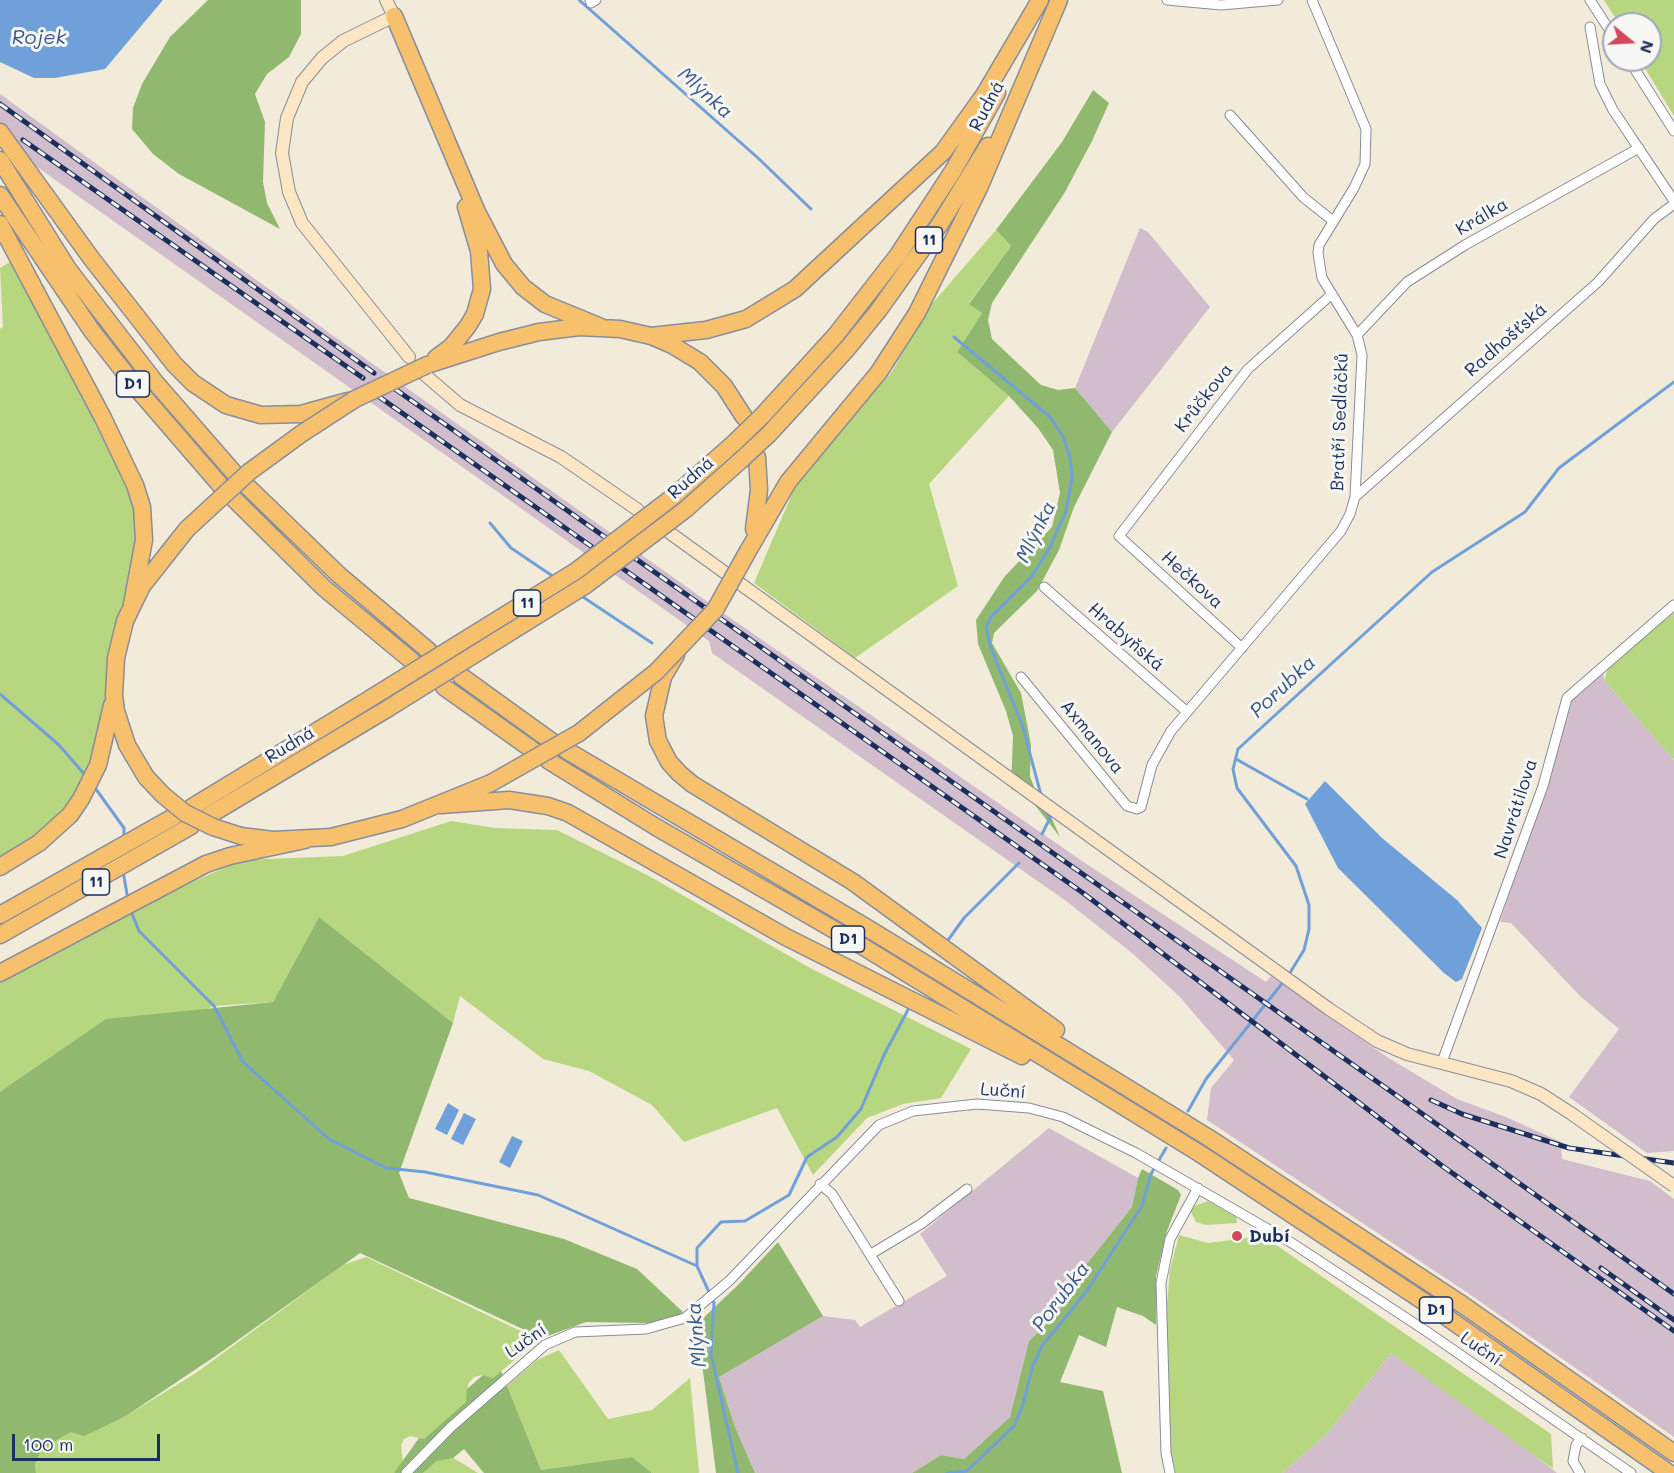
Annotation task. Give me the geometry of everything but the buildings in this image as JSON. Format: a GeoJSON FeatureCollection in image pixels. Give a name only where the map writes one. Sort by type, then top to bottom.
{"type":"FeatureCollection","features":[{"type":"Feature","properties":{"kind":"highway","name":"11"},"geometry":{"type":"LineString","coordinates":[[1051,19],[1059,0]]}},
{"type":"Feature","properties":{"kind":"highway"},"geometry":{"type":"LineString","coordinates":[[651,336],[706,330],[746,319],[795,289],[943,152],[971,115],[1037,7]]}},
{"type":"Feature","properties":{"kind":"highway","name":"Rudná"},"geometry":{"type":"LineString","coordinates":[[192,807],[576,571],[674,496],[734,443],[762,416],[841,328],[928,212],[979,127],[1037,7]]}},
{"type":"Feature","properties":{"kind":"highway"},"geometry":{"type":"LineString","coordinates":[[394,16],[489,238],[513,276],[545,304],[601,327],[651,336],[686,353],[713,374],[744,417]]}},
{"type":"Feature","properties":{"kind":"highway"},"geometry":{"type":"LineString","coordinates":[[0,974],[206,864],[230,856],[382,825],[441,805],[493,792],[579,733],[638,688],[715,610],[788,482],[879,372],[917,313],[979,188],[1051,19]]}},
{"type":"Feature","properties":{"kind":"highway","name":"Rudná"},"geometry":{"type":"LineString","coordinates":[[208,816],[387,710],[586,585],[686,509],[741,461],[847,349],[917,258],[994,136],[1051,19]]}},
{"type":"Feature","properties":{"kind":"highway"},"geometry":{"type":"LineString","coordinates":[[433,110],[479,251],[482,276],[482,289],[475,315],[452,352]]}},
{"type":"Feature","properties":{"kind":"highway"},"geometry":{"type":"LineString","coordinates":[[0,132],[91,258],[168,357],[193,383],[226,405],[247,413],[286,416],[355,399],[426,370],[452,352],[539,332],[601,327]]}},
{"type":"Feature","properties":{"kind":"highway","name":"D1"},"geometry":{"type":"LineString","coordinates":[[0,160],[60,272],[139,392],[227,492],[324,588],[412,661]]}},
{"type":"Feature","properties":{"kind":"highway","name":"D1"},"geometry":{"type":"LineString","coordinates":[[0,195],[60,272],[240,480],[339,575],[429,651]]}},
{"type":"Feature","properties":{"kind":"highway"},"geometry":{"type":"LineString","coordinates":[[0,224],[125,462],[142,507],[144,540],[132,604],[116,658],[114,695],[98,765],[70,815],[39,843],[0,867]]}},
{"type":"Feature","properties":{"kind":"highway"},"geometry":{"type":"LineString","coordinates":[[132,604],[153,569],[187,529],[225,492],[274,452],[355,399]]}},
{"type":"Feature","properties":{"kind":"highway"},"geometry":{"type":"LineString","coordinates":[[748,551],[758,507],[757,456]]}},
{"type":"Feature","properties":{"kind":"highway"},"geometry":{"type":"LineString","coordinates":[[681,647],[660,688],[655,729],[669,762],[692,784],[853,882],[1013,1002],[1095,1057],[1155,1105]]}},
{"type":"Feature","properties":{"kind":"highway"},"geometry":{"type":"LineString","coordinates":[[461,676],[551,741]]}},
{"type":"Feature","properties":{"kind":"highway"},"geometry":{"type":"LineString","coordinates":[[444,687],[534,751]]}},
{"type":"Feature","properties":{"kind":"highway"},"geometry":{"type":"LineString","coordinates":[[114,695],[127,745],[146,777],[186,813],[213,827],[241,836],[273,840],[305,840]]}},
{"type":"Feature","properties":{"kind":"highway","name":"D1"},"geometry":{"type":"LineString","coordinates":[[566,750],[869,929],[1209,1138],[1463,1305],[1674,1453]]}},
{"type":"Feature","properties":{"kind":"highway","name":"D1"},"geometry":{"type":"LineString","coordinates":[[549,761],[656,827],[862,946],[1199,1153],[1435,1309],[1669,1473]]}},
{"type":"Feature","properties":{"kind":"highway"},"geometry":{"type":"LineString","coordinates":[[493,792],[568,813],[736,910],[999,1044],[1108,1107],[1145,1120]]}},
{"type":"Feature","properties":{"kind":"highway","name":"11"},"geometry":{"type":"LineString","coordinates":[[0,915],[175,816]]}},
{"type":"Feature","properties":{"kind":"highway","name":"11"},"geometry":{"type":"LineString","coordinates":[[0,935],[191,826]]}},
{"type":"Feature","properties":{"kind":"street"},"geometry":{"type":"LineString","coordinates":[[386,0],[394,16],[343,41],[313,68],[302,82],[290,108],[282,138],[282,153],[289,192],[302,223],[409,357]]}},
{"type":"Feature","properties":{"kind":"street"},"geometry":{"type":"LineString","coordinates":[[1167,0],[1221,5],[1278,0]]}},
{"type":"Feature","properties":{"kind":"street","name":"Bratří Sedláčků"},"geometry":{"type":"LineString","coordinates":[[1141,807],[1159,752],[1186,711],[1341,531],[1355,497],[1362,355],[1357,336],[1322,278],[1318,253],[1319,245],[1354,188],[1365,164],[1366,129],[1312,0]]}},
{"type":"Feature","properties":{"kind":"street"},"geometry":{"type":"LineString","coordinates":[[1590,0],[1602,18]]}},
{"type":"Feature","properties":{"kind":"street"},"geometry":{"type":"LineString","coordinates":[[1590,27],[1600,84],[1613,110],[1674,202]]}},
{"type":"Feature","properties":{"kind":"street"},"geometry":{"type":"LineString","coordinates":[[1637,72],[1674,131]]}},
{"type":"Feature","properties":{"kind":"street"},"geometry":{"type":"LineString","coordinates":[[1230,116],[1304,197],[1333,222]]}},
{"type":"Feature","properties":{"kind":"street","name":"Králka"},"geometry":{"type":"LineString","coordinates":[[1357,336],[1407,282],[1465,245],[1639,148]]}},
{"type":"Feature","properties":{"kind":"street","name":"Radhošťská"},"geometry":{"type":"LineString","coordinates":[[1355,497],[1598,282],[1654,219],[1674,202]]}},
{"type":"Feature","properties":{"kind":"street","name":"Krůčkova"},"geometry":{"type":"LineString","coordinates":[[1119,536],[1248,369],[1332,294]]}},
{"type":"Feature","properties":{"kind":"street"},"geometry":{"type":"LineString","coordinates":[[426,370],[460,405],[561,457],[638,510]]}},
{"type":"Feature","properties":{"kind":"street"},"geometry":{"type":"LineString","coordinates":[[670,533],[1273,969],[1377,1041],[1407,1054],[1512,1082],[1541,1094],[1674,1186]]}},
{"type":"Feature","properties":{"kind":"street","name":"Hečkova"},"geometry":{"type":"LineString","coordinates":[[1119,536],[1242,648]]}},
{"type":"Feature","properties":{"kind":"street","name":"Hrabyňská"},"geometry":{"type":"LineString","coordinates":[[1044,586],[1186,711]]}},
{"type":"Feature","properties":{"kind":"street","name":"Navrátilova"},"geometry":{"type":"LineString","coordinates":[[1442,1062],[1543,786],[1567,698],[1674,605]]}},
{"type":"Feature","properties":{"kind":"street","name":"Axmanova"},"geometry":{"type":"LineString","coordinates":[[1021,677],[1127,806],[1133,810],[1141,807]]}},
{"type":"Feature","properties":{"kind":"street","name":"Luční"},"geometry":{"type":"LineString","coordinates":[[406,1473],[451,1427],[545,1345],[575,1332],[660,1327],[676,1323],[692,1313],[729,1281],[879,1125],[913,1111],[955,1105],[1029,1108],[1064,1117],[1136,1153],[1270,1230],[1378,1300],[1631,1473]]}},
{"type":"Feature","properties":{"kind":"street"},"geometry":{"type":"LineString","coordinates":[[820,1184],[832,1194],[899,1301]]}},
{"type":"Feature","properties":{"kind":"street"},"geometry":{"type":"LineString","coordinates":[[1170,1473],[1166,1453],[1161,1283],[1174,1229],[1198,1188]]}},
{"type":"Feature","properties":{"kind":"street"},"geometry":{"type":"LineString","coordinates":[[871,1254],[921,1224],[967,1189]]}},
{"type":"Feature","properties":{"kind":"street"},"geometry":{"type":"LineString","coordinates":[[1580,1473],[1573,1461],[1576,1445],[1582,1438]]}},
{"type":"Feature","properties":{"kind":"shaded area"},"geometry":{"type":"Polygon","coordinates":[[[0,94],[335,337],[729,617],[1082,861],[1266,982],[1271,976],[1387,1057],[1457,1099],[1506,1117],[1561,1142],[1562,1159],[1650,1181],[1674,1199],[1674,1437],[1468,1293],[1207,1120],[1211,1088],[1234,1060],[1179,996],[1132,953],[1066,901],[712,653],[709,641],[0,141],[0,94]]]}},
{"type":"Feature","properties":{"kind":"shaded area"},"geometry":{"type":"Polygon","coordinates":[[[1140,228],[1148,232],[1210,307],[1112,432],[1075,388],[1140,228]]]}},
{"type":"Feature","properties":{"kind":"shaded area"},"geometry":{"type":"Polygon","coordinates":[[[1603,669],[1604,680],[1674,760],[1674,1151],[1647,1153],[1569,1097],[1619,1029],[1580,996],[1511,923],[1500,922],[1573,697],[1603,669]]]}},
{"type":"Feature","properties":{"kind":"shaded area"},"geometry":{"type":"Polygon","coordinates":[[[1049,1128],[1138,1178],[1132,1207],[1074,1280],[1069,1297],[1056,1315],[1029,1341],[1010,1417],[964,1459],[941,1455],[912,1473],[755,1473],[735,1427],[719,1377],[823,1316],[855,1320],[860,1327],[947,1276],[920,1234],[1049,1128]]]}},
{"type":"Feature","properties":{"kind":"shaded area"},"geometry":{"type":"Polygon","coordinates":[[[1391,1353],[1496,1426],[1557,1473],[1282,1473],[1327,1434],[1391,1353]]]}},
{"type":"Feature","properties":{"kind":"green space"},"geometry":{"type":"Polygon","coordinates":[[[208,0],[301,0],[301,34],[289,57],[267,74],[255,94],[265,122],[263,182],[267,203],[280,229],[179,174],[153,154],[132,129],[133,108],[142,84],[170,37],[208,0]]]}},
{"type":"Feature","properties":{"kind":"green space"},"geometry":{"type":"Polygon","coordinates":[[[1604,0],[1674,0],[1674,116],[1647,72],[1662,72],[1662,12],[1612,12],[1604,0]]]}},
{"type":"Feature","properties":{"kind":"green space"},"geometry":{"type":"Polygon","coordinates":[[[1093,90],[1109,103],[1092,141],[1065,192],[992,303],[988,320],[992,339],[1041,385],[1058,390],[1075,388],[1112,432],[1074,507],[1059,550],[1037,591],[994,633],[992,643],[1021,693],[1031,745],[1030,776],[1039,801],[1049,812],[1060,837],[1027,795],[1011,789],[1013,736],[1006,711],[978,644],[976,620],[1005,576],[1052,527],[1060,493],[1053,450],[1038,428],[1009,396],[957,352],[982,313],[969,304],[1011,246],[996,230],[1062,142],[1093,90]]]}},
{"type":"Feature","properties":{"kind":"green space"},"geometry":{"type":"Polygon","coordinates":[[[996,230],[1011,246],[969,303],[982,313],[957,352],[1009,396],[929,484],[958,586],[855,658],[754,583],[795,487],[837,434],[891,373],[931,305],[996,230]]]}},
{"type":"Feature","properties":{"kind":"green space"},"geometry":{"type":"Polygon","coordinates":[[[11,261],[142,507],[114,676],[81,799],[0,867],[0,695],[33,720],[0,694],[0,329],[3,327],[0,268],[11,261]]]}},
{"type":"Feature","properties":{"kind":"green space"},"geometry":{"type":"Polygon","coordinates":[[[1674,612],[1673,759],[1604,680],[1609,666],[1674,612]]]}},
{"type":"Feature","properties":{"kind":"green space"},"geometry":{"type":"Polygon","coordinates":[[[451,821],[495,828],[557,830],[649,876],[812,969],[971,1049],[941,1098],[903,1104],[867,1118],[813,1175],[777,1108],[684,1142],[652,1105],[589,1071],[543,1059],[460,996],[453,1023],[319,917],[273,1002],[214,1006],[0,1092],[0,981],[150,901],[242,860],[343,856],[451,821]]]}},
{"type":"Feature","properties":{"kind":"green space"},"geometry":{"type":"Polygon","coordinates":[[[319,917],[453,1023],[399,1173],[409,1198],[564,1239],[637,1269],[683,1312],[672,1320],[648,1323],[586,1322],[542,1338],[360,1253],[217,1355],[126,1416],[84,1436],[71,1432],[42,1449],[35,1464],[36,1473],[0,1473],[0,1092],[106,1019],[273,1002],[319,917]]]}},
{"type":"Feature","properties":{"kind":"green space"},"geometry":{"type":"Polygon","coordinates":[[[1142,1169],[1178,1190],[1181,1195],[1167,1231],[1156,1276],[1156,1325],[1143,1316],[1117,1307],[1106,1347],[1079,1335],[1060,1382],[1103,1391],[1122,1473],[912,1473],[941,1455],[964,1459],[1010,1417],[1029,1341],[1056,1315],[1069,1297],[1074,1280],[1132,1207],[1142,1169]]]}},
{"type":"Feature","properties":{"kind":"green space"},"geometry":{"type":"Polygon","coordinates":[[[1208,1201],[1236,1217],[1237,1223],[1206,1225],[1196,1222],[1191,1212],[1194,1206],[1208,1201]]]}},
{"type":"Feature","properties":{"kind":"green space"},"geometry":{"type":"Polygon","coordinates":[[[1179,1235],[1208,1243],[1263,1236],[1551,1434],[1553,1469],[1391,1353],[1327,1434],[1282,1473],[1174,1473],[1168,1446],[1166,1317],[1170,1270],[1179,1235]]]}},
{"type":"Feature","properties":{"kind":"green space"},"geometry":{"type":"Polygon","coordinates":[[[778,1242],[823,1316],[719,1377],[735,1427],[755,1473],[716,1473],[697,1324],[778,1242]]]}},
{"type":"Feature","properties":{"kind":"green space"},"geometry":{"type":"Polygon","coordinates":[[[366,1257],[531,1336],[530,1347],[493,1378],[482,1375],[474,1377],[468,1384],[467,1402],[424,1439],[410,1436],[404,1439],[401,1445],[403,1463],[394,1473],[36,1473],[35,1464],[42,1449],[71,1432],[126,1416],[196,1373],[343,1265],[366,1257]]]}},
{"type":"Feature","properties":{"kind":"green space"},"geometry":{"type":"Polygon","coordinates":[[[559,1350],[608,1419],[652,1410],[690,1378],[699,1473],[652,1473],[632,1457],[541,1470],[507,1386],[537,1360],[559,1350]]]}},
{"type":"Feature","properties":{"kind":"green space"},"geometry":{"type":"Polygon","coordinates":[[[501,1371],[541,1470],[632,1457],[652,1473],[484,1473],[464,1449],[453,1458],[437,1461],[423,1473],[394,1473],[419,1438],[424,1439],[466,1402],[467,1389],[483,1375],[493,1378],[501,1371]]]}},
{"type":"Feature","properties":{"kind":"green space"},"geometry":{"type":"Polygon","coordinates":[[[452,1457],[478,1473],[423,1473],[437,1461],[452,1457]]]}},
{"type":"Feature","properties":{"kind":"water","name":"Rojek"},"geometry":{"type":"Polygon","coordinates":[[[0,0],[163,0],[105,69],[55,78],[34,78],[0,62],[0,0]]]}},
{"type":"Feature","properties":{"kind":"water"},"geometry":{"type":"Polygon","coordinates":[[[1325,781],[1382,838],[1457,900],[1482,928],[1462,979],[1456,982],[1444,973],[1338,868],[1305,804],[1325,781]]]}},
{"type":"Feature","properties":{"kind":"water"},"geometry":{"type":"Polygon","coordinates":[[[448,1103],[459,1110],[447,1135],[435,1129],[448,1103]]]}},
{"type":"Feature","properties":{"kind":"water"},"geometry":{"type":"Polygon","coordinates":[[[464,1113],[476,1119],[463,1145],[451,1139],[464,1113]]]}},
{"type":"Feature","properties":{"kind":"water"},"geometry":{"type":"Polygon","coordinates":[[[512,1136],[523,1141],[510,1168],[499,1162],[512,1136]]]}},
{"type":"Feature","properties":{"kind":"waterway","name":"Mlýnka"},"geometry":{"type":"LineString","coordinates":[[579,0],[758,158],[811,209]]}},
{"type":"Feature","properties":{"kind":"waterway","name":"Mlýnka"},"geometry":{"type":"LineString","coordinates":[[954,337],[1050,417],[1063,436],[1070,457],[1072,478],[1066,511],[1049,549],[1032,576],[991,617],[986,627],[991,649],[1022,724],[1041,795]]}},
{"type":"Feature","properties":{"kind":"waterway","name":"Porubka"},"geometry":{"type":"LineString","coordinates":[[1288,976],[1304,950],[1309,929],[1309,905],[1296,866],[1237,788],[1233,769],[1238,749],[1432,572],[1525,512],[1559,468],[1674,382]]}},
{"type":"Feature","properties":{"kind":"waterway"},"geometry":{"type":"LineString","coordinates":[[490,523],[511,548],[554,577]]}},
{"type":"Feature","properties":{"kind":"waterway"},"geometry":{"type":"LineString","coordinates":[[580,595],[652,643]]}},
{"type":"Feature","properties":{"kind":"waterway"},"geometry":{"type":"LineString","coordinates":[[0,694],[59,745],[85,775]]}},
{"type":"Feature","properties":{"kind":"waterway"},"geometry":{"type":"LineString","coordinates":[[1236,759],[1307,799]]}},
{"type":"Feature","properties":{"kind":"waterway"},"geometry":{"type":"LineString","coordinates":[[93,785],[124,828],[124,837]]}},
{"type":"Feature","properties":{"kind":"waterway","name":"Mlýnka"},"geometry":{"type":"LineString","coordinates":[[1042,834],[1050,818],[1048,812]]}},
{"type":"Feature","properties":{"kind":"waterway","name":"Mlýnka"},"geometry":{"type":"LineString","coordinates":[[946,943],[964,918],[1019,863]]}},
{"type":"Feature","properties":{"kind":"waterway"},"geometry":{"type":"LineString","coordinates":[[123,871],[128,900]]}},
{"type":"Feature","properties":{"kind":"waterway"},"geometry":{"type":"LineString","coordinates":[[130,909],[139,931],[214,1006],[243,1062],[329,1139],[386,1168],[425,1172],[538,1195],[697,1266]]}},
{"type":"Feature","properties":{"kind":"waterway","name":"Porubka"},"geometry":{"type":"LineString","coordinates":[[1188,1111],[1206,1079],[1284,981]]}},
{"type":"Feature","properties":{"kind":"waterway","name":"Mlýnka"},"geometry":{"type":"LineString","coordinates":[[738,1473],[711,1354],[714,1303],[697,1266],[697,1248],[721,1222],[745,1221],[789,1195],[807,1157],[837,1137],[861,1109],[884,1055],[910,1006]]}},
{"type":"Feature","properties":{"kind":"waterway","name":"Porubka"},"geometry":{"type":"LineString","coordinates":[[947,1473],[967,1471],[1014,1426],[1022,1408],[1033,1365],[1042,1346],[1086,1292],[1142,1206],[1151,1174],[1166,1148]]}},
{"type":"Feature","properties":{"kind":"railway"},"geometry":{"type":"LineString","coordinates":[[0,104],[374,373]]}},
{"type":"Feature","properties":{"kind":"railway"},"geometry":{"type":"LineString","coordinates":[[23,140],[363,378]]}},
{"type":"Feature","properties":{"kind":"railway"},"geometry":{"type":"LineString","coordinates":[[395,389],[1403,1100],[1674,1294]]}},
{"type":"Feature","properties":{"kind":"railway"},"geometry":{"type":"LineString","coordinates":[[378,396],[1083,893],[1441,1165],[1674,1331]]}},
{"type":"Feature","properties":{"kind":"railway"},"geometry":{"type":"LineString","coordinates":[[1431,1100],[1462,1114],[1569,1148],[1674,1163]]}},
{"type":"Feature","properties":{"kind":"railway"},"geometry":{"type":"LineString","coordinates":[[1601,1268],[1674,1320]]}},
{"type":"Feature","properties":{"kind":"place","name":"Dubí"},"geometry":{"type":"Point","coordinates":[1237,1236]}}]}
